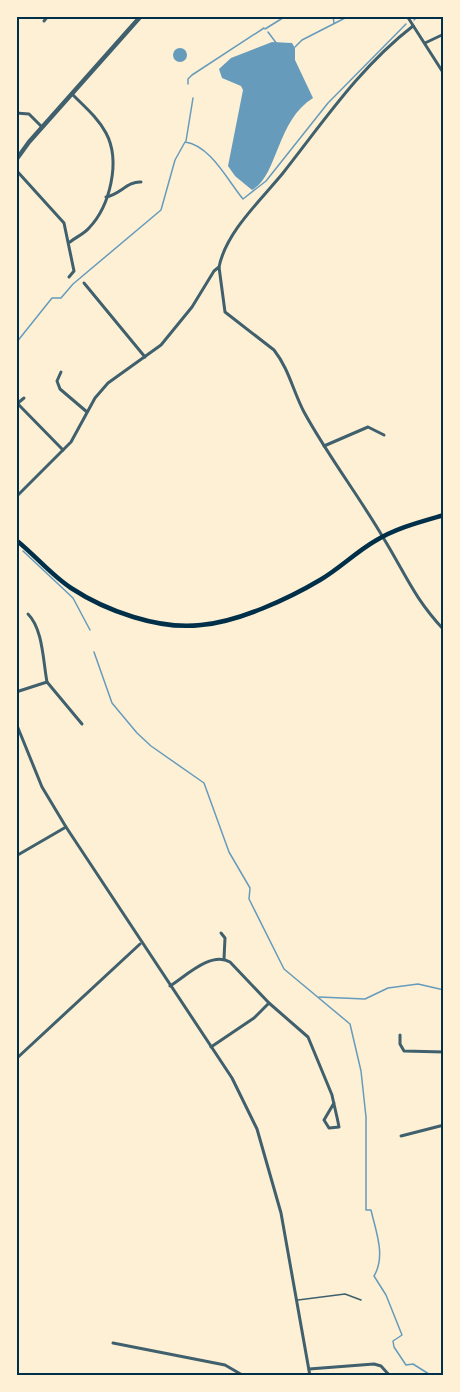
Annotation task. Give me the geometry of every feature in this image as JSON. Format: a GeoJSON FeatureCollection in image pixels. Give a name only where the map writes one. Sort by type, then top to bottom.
{"type":"FeatureCollection","features":[{"type":"Feature","properties":{"kind":"main road"},"geometry":{"type":"LineString","coordinates":[[16,540],[63,582],[95,601],[141,618],[172,625],[204,625],[222,621],[294,594],[323,579],[383,537],[444,515]]}},
{"type":"Feature","properties":{"kind":"street"},"geometry":{"type":"LineString","coordinates":[[44,21],[48,16]]}},
{"type":"Feature","properties":{"kind":"street"},"geometry":{"type":"LineString","coordinates":[[407,16],[444,74]]}},
{"type":"Feature","properties":{"kind":"street"},"geometry":{"type":"LineString","coordinates":[[16,160],[138,17]]}},
{"type":"Feature","properties":{"kind":"street"},"geometry":{"type":"LineString","coordinates":[[412,26],[370,66],[326,114],[236,231],[221,256],[219,267],[225,312],[274,350],[285,366],[303,411],[383,537],[411,590],[444,630]]}},
{"type":"Feature","properties":{"kind":"street"},"geometry":{"type":"LineString","coordinates":[[424,43],[444,34]]}},
{"type":"Feature","properties":{"kind":"street"},"geometry":{"type":"LineString","coordinates":[[70,242],[88,229],[106,197],[111,183],[112,147],[97,119],[73,95]]}},
{"type":"Feature","properties":{"kind":"street"},"geometry":{"type":"LineString","coordinates":[[16,113],[29,114],[42,128]]}},
{"type":"Feature","properties":{"kind":"street"},"geometry":{"type":"LineString","coordinates":[[16,170],[64,223],[75,273],[69,277]]}},
{"type":"Feature","properties":{"kind":"street"},"geometry":{"type":"LineString","coordinates":[[106,197],[113,196],[136,181],[141,182]]}},
{"type":"Feature","properties":{"kind":"street"},"geometry":{"type":"LineString","coordinates":[[16,497],[71,442],[87,412],[108,382],[161,345],[219,267]]}},
{"type":"Feature","properties":{"kind":"street"},"geometry":{"type":"LineString","coordinates":[[84,283],[145,357]]}},
{"type":"Feature","properties":{"kind":"street"},"geometry":{"type":"LineString","coordinates":[[61,372],[57,381],[60,389],[87,412]]}},
{"type":"Feature","properties":{"kind":"street"},"geometry":{"type":"LineString","coordinates":[[24,398],[17,404],[63,450]]}},
{"type":"Feature","properties":{"kind":"street"},"geometry":{"type":"LineString","coordinates":[[324,446],[368,427],[384,435]]}},
{"type":"Feature","properties":{"kind":"street"},"geometry":{"type":"LineString","coordinates":[[28,614],[34,620],[47,681],[82,724]]}},
{"type":"Feature","properties":{"kind":"street"},"geometry":{"type":"LineString","coordinates":[[16,692],[47,681]]}},
{"type":"Feature","properties":{"kind":"street"},"geometry":{"type":"LineString","coordinates":[[16,723],[42,787],[141,943],[232,1077],[257,1128],[281,1213],[310,1376]]}},
{"type":"Feature","properties":{"kind":"street"},"geometry":{"type":"LineString","coordinates":[[16,856],[66,827]]}},
{"type":"Feature","properties":{"kind":"street"},"geometry":{"type":"LineString","coordinates":[[221,933],[225,938],[224,959]]}},
{"type":"Feature","properties":{"kind":"street"},"geometry":{"type":"LineString","coordinates":[[16,1059],[141,943]]}},
{"type":"Feature","properties":{"kind":"street"},"geometry":{"type":"LineString","coordinates":[[170,986],[209,961],[224,959],[230,962],[269,1003],[308,1036],[334,1103],[339,1126],[329,1128],[324,1123],[334,1103]]}},
{"type":"Feature","properties":{"kind":"street"},"geometry":{"type":"LineString","coordinates":[[211,1047],[254,1018],[269,1003]]}},
{"type":"Feature","properties":{"kind":"street"},"geometry":{"type":"LineString","coordinates":[[400,1035],[400,1044],[404,1051],[444,1052]]}},
{"type":"Feature","properties":{"kind":"street"},"geometry":{"type":"LineString","coordinates":[[401,1136],[444,1125]]}},
{"type":"Feature","properties":{"kind":"street"},"geometry":{"type":"LineString","coordinates":[[113,1343],[225,1365],[244,1376]]}},
{"type":"Feature","properties":{"kind":"street"},"geometry":{"type":"LineString","coordinates":[[309,1369],[374,1364],[381,1366],[390,1376]]}},
{"type":"Feature","properties":{"kind":"lane"},"geometry":{"type":"LineString","coordinates":[[298,1300],[345,1294],[361,1300]]}},
{"type":"Feature","properties":{"kind":"water"},"geometry":{"type":"Polygon","coordinates":[[[272,42],[292,43],[295,48],[295,60],[313,98],[292,120],[267,173],[261,183],[252,190],[235,176],[228,166],[243,90],[241,86],[222,78],[219,69],[231,58],[272,42]]]}},
{"type":"Feature","properties":{"kind":"water"},"geometry":{"type":"Polygon","coordinates":[[[180,48],[185,50],[187,55],[185,60],[180,62],[175,60],[173,55],[175,50],[180,48]]]}},
{"type":"Feature","properties":{"kind":"waterway"},"geometry":{"type":"LineString","coordinates":[[265,29],[286,16]]}},
{"type":"Feature","properties":{"kind":"waterway"},"geometry":{"type":"LineString","coordinates":[[333,16],[334,23]]}},
{"type":"Feature","properties":{"kind":"waterway"},"geometry":{"type":"LineString","coordinates":[[295,47],[302,40],[349,16]]}},
{"type":"Feature","properties":{"kind":"waterway"},"geometry":{"type":"LineString","coordinates":[[414,20],[418,16]]}},
{"type":"Feature","properties":{"kind":"waterway"},"geometry":{"type":"LineString","coordinates":[[16,343],[52,298],[61,298],[73,284],[161,210],[175,160],[185,142],[194,145],[210,157],[243,199],[266,181],[328,103],[406,24]]}},
{"type":"Feature","properties":{"kind":"waterway"},"geometry":{"type":"LineString","coordinates":[[188,84],[188,79],[192,75],[264,28]]}},
{"type":"Feature","properties":{"kind":"waterway"},"geometry":{"type":"LineString","coordinates":[[268,32],[277,44]]}},
{"type":"Feature","properties":{"kind":"waterway"},"geometry":{"type":"LineString","coordinates":[[186,141],[193,98]]}},
{"type":"Feature","properties":{"kind":"waterway"},"geometry":{"type":"LineString","coordinates":[[23,551],[73,598],[90,630]]}},
{"type":"Feature","properties":{"kind":"waterway"},"geometry":{"type":"LineString","coordinates":[[94,652],[112,703],[137,733],[151,746],[204,783],[229,852],[250,888],[249,899],[284,969],[350,1024],[361,1071],[366,1117],[366,1210],[371,1210],[380,1252],[378,1268],[374,1276],[386,1295],[402,1335],[393,1341],[394,1347],[406,1365],[413,1364],[432,1376]]}},
{"type":"Feature","properties":{"kind":"waterway"},"geometry":{"type":"LineString","coordinates":[[319,997],[365,999],[388,988],[418,984],[444,990]]}}]}
